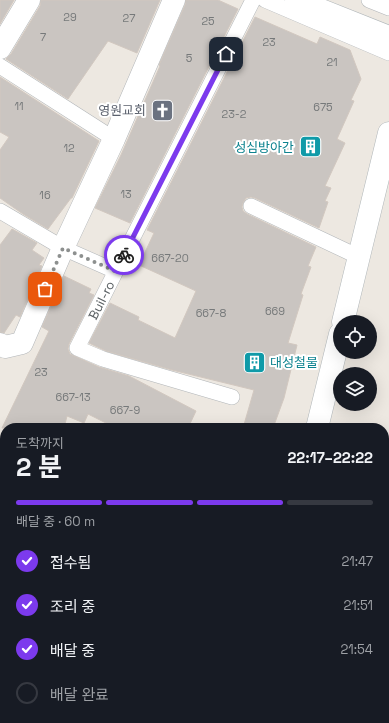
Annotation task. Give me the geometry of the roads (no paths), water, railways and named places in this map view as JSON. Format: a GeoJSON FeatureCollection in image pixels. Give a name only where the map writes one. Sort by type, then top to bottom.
{"type":"FeatureCollection","features":[{"type":"Feature","properties":{"kind":"street"},"geometry":{"type":"LineString","coordinates":[[0,48],[29,0]]}},
{"type":"Feature","properties":{"kind":"street"},"geometry":{"type":"LineString","coordinates":[[0,344],[5,347],[22,343],[174,0]]}},
{"type":"Feature","properties":{"kind":"street"},"geometry":{"type":"LineString","coordinates":[[296,0],[389,37]]}},
{"type":"Feature","properties":{"kind":"street"},"geometry":{"type":"LineString","coordinates":[[345,315],[389,133]]}},
{"type":"Feature","properties":{"kind":"street"},"geometry":{"type":"LineString","coordinates":[[318,423],[334,359]]}},
{"type":"Feature","properties":{"kind":"lane","name":"Buil-ro"},"geometry":{"type":"LineString","coordinates":[[232,397],[103,359],[77,348],[253,0]]}},
{"type":"Feature","properties":{"kind":"lane"},"geometry":{"type":"LineString","coordinates":[[265,0],[389,53]]}},
{"type":"Feature","properties":{"kind":"lane"},"geometry":{"type":"LineString","coordinates":[[369,0],[389,8]]}},
{"type":"Feature","properties":{"kind":"lane"},"geometry":{"type":"LineString","coordinates":[[0,66],[114,138]]}},
{"type":"Feature","properties":{"kind":"lane"},"geometry":{"type":"LineString","coordinates":[[251,206],[359,257]]}},
{"type":"Feature","properties":{"kind":"lane"},"geometry":{"type":"LineString","coordinates":[[0,211],[63,248],[115,271]]}},
{"type":"Feature","properties":{"kind":"place","name":"영원교회"},"geometry":{"type":"Point","coordinates":[162,110]}},
{"type":"Feature","properties":{"kind":"place","name":"성심방아간"},"geometry":{"type":"Point","coordinates":[310,147]}},
{"type":"Feature","properties":{"kind":"place","name":"대성철물"},"geometry":{"type":"Point","coordinates":[255,362]}}]}
